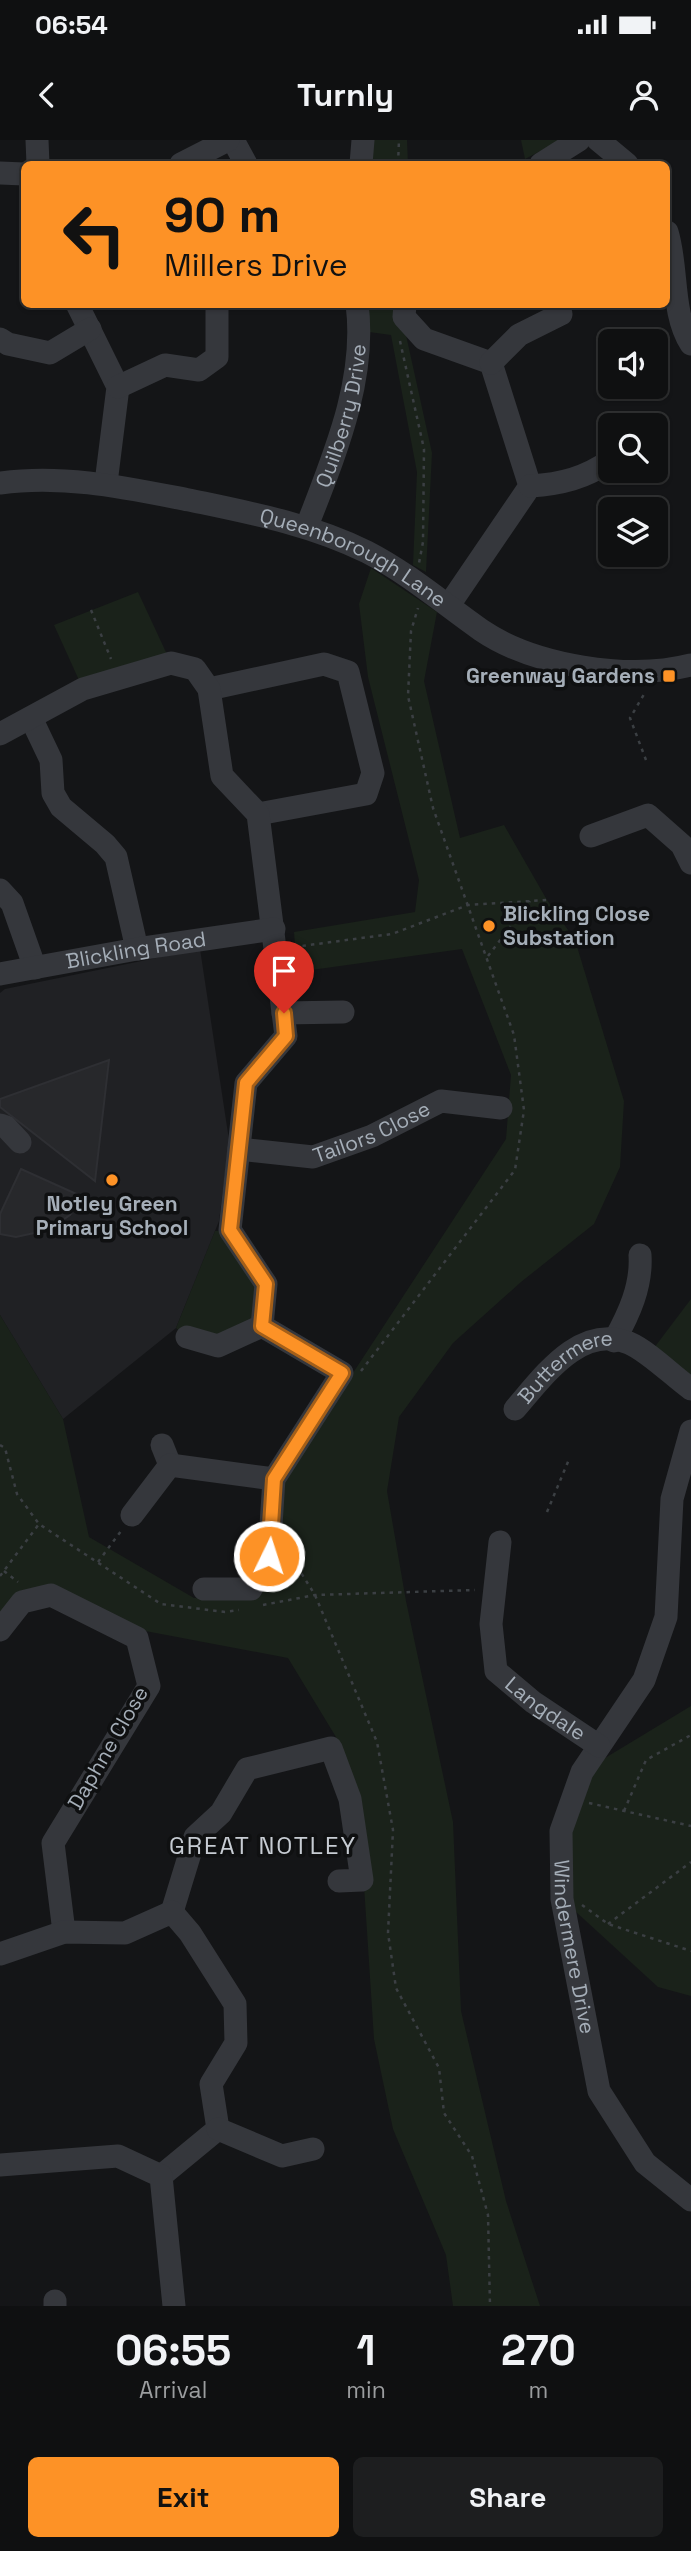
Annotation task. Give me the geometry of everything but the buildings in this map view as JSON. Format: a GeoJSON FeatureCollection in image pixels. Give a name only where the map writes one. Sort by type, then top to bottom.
{"type":"FeatureCollection","features":[{"type":"Feature","properties":{"kind":"street"},"geometry":{"type":"LineString","coordinates":[[37,140],[38,161]]}},
{"type":"Feature","properties":{"kind":"street"},"geometry":{"type":"LineString","coordinates":[[184,161],[202,146],[231,140],[244,161]]}},
{"type":"Feature","properties":{"kind":"street"},"geometry":{"type":"LineString","coordinates":[[361,161],[363,140]]}},
{"type":"Feature","properties":{"kind":"street"},"geometry":{"type":"LineString","coordinates":[[546,161],[579,140]]}},
{"type":"Feature","properties":{"kind":"street"},"geometry":{"type":"LineString","coordinates":[[598,140],[623,161]]}},
{"type":"Feature","properties":{"kind":"street"},"geometry":{"type":"LineString","coordinates":[[0,173],[21,174]]}},
{"type":"Feature","properties":{"kind":"street"},"geometry":{"type":"LineString","coordinates":[[670,242],[674,255],[682,330],[691,344]]}},
{"type":"Feature","properties":{"kind":"street"},"geometry":{"type":"LineString","coordinates":[[79,308],[118,387],[106,483]]}},
{"type":"Feature","properties":{"kind":"street"},"geometry":{"type":"LineString","coordinates":[[118,387],[165,365],[199,370],[217,357],[217,308]]}},
{"type":"Feature","properties":{"kind":"street","name":"Quilberry Drive"},"geometry":{"type":"LineString","coordinates":[[307,526],[343,430],[361,335],[358,308]]}},
{"type":"Feature","properties":{"kind":"street"},"geometry":{"type":"LineString","coordinates":[[405,308],[404,317],[424,339],[491,363]]}},
{"type":"Feature","properties":{"kind":"street"},"geometry":{"type":"LineString","coordinates":[[491,363],[519,335],[561,314]]}},
{"type":"Feature","properties":{"kind":"street"},"geometry":{"type":"LineString","coordinates":[[0,339],[8,344],[50,354],[90,329]]}},
{"type":"Feature","properties":{"kind":"street"},"geometry":{"type":"LineString","coordinates":[[491,363],[530,486]]}},
{"type":"Feature","properties":{"kind":"street"},"geometry":{"type":"LineString","coordinates":[[530,486],[563,484],[598,467]]}},
{"type":"Feature","properties":{"kind":"street","name":"Queenborough Lane"},"geometry":{"type":"LineString","coordinates":[[0,483],[106,483],[307,526],[369,553],[449,605],[483,631],[515,647],[560,661],[628,673],[691,665]]}},
{"type":"Feature","properties":{"kind":"street"},"geometry":{"type":"LineString","coordinates":[[449,605],[530,486]]}},
{"type":"Feature","properties":{"kind":"street"},"geometry":{"type":"LineString","coordinates":[[0,733],[83,689],[171,663],[195,669],[209,689],[222,776],[258,814],[276,939],[286,1036],[246,1083],[230,1230],[266,1284],[262,1326]]}},
{"type":"Feature","properties":{"kind":"street"},"geometry":{"type":"LineString","coordinates":[[209,689],[324,664],[348,671],[373,773],[366,794],[258,814]]}},
{"type":"Feature","properties":{"kind":"street"},"geometry":{"type":"LineString","coordinates":[[31,718],[51,760],[53,793],[61,807],[106,844],[116,857],[137,949]]}},
{"type":"Feature","properties":{"kind":"street"},"geometry":{"type":"LineString","coordinates":[[591,836],[648,815],[688,849]]}},
{"type":"Feature","properties":{"kind":"street"},"geometry":{"type":"LineString","coordinates":[[0,890],[12,903],[35,968]]}},
{"type":"Feature","properties":{"kind":"street","name":"Blickling Road"},"geometry":{"type":"LineString","coordinates":[[0,974],[137,949],[276,939]]}},
{"type":"Feature","properties":{"kind":"street"},"geometry":{"type":"LineString","coordinates":[[284,1013],[343,1012]]}},
{"type":"Feature","properties":{"kind":"street","name":"Tailors Close"},"geometry":{"type":"LineString","coordinates":[[239,1149],[313,1157],[372,1136],[441,1101],[501,1108]]}},
{"type":"Feature","properties":{"kind":"street"},"geometry":{"type":"LineString","coordinates":[[0,1125],[6,1127],[20,1142]]}},
{"type":"Feature","properties":{"kind":"street"},"geometry":{"type":"LineString","coordinates":[[614,1340],[627,1318],[641,1275],[640,1255]]}},
{"type":"Feature","properties":{"kind":"street"},"geometry":{"type":"LineString","coordinates":[[187,1337],[218,1346],[262,1326]]}},
{"type":"Feature","properties":{"kind":"street"},"geometry":{"type":"LineString","coordinates":[[204,1589],[251,1589],[269,1556],[274,1479],[342,1373],[262,1326]]}},
{"type":"Feature","properties":{"kind":"street","name":"Buttermere"},"geometry":{"type":"LineString","coordinates":[[515,1409],[571,1349],[601,1338],[630,1343],[691,1390]]}},
{"type":"Feature","properties":{"kind":"street","name":"Windermere Drive"},"geometry":{"type":"LineString","coordinates":[[691,1431],[672,1500],[680,1562],[666,1617],[644,1680],[582,1772],[561,1831],[562,1890],[599,2091],[645,2163],[691,2200]]}},
{"type":"Feature","properties":{"kind":"street"},"geometry":{"type":"LineString","coordinates":[[132,1515],[166,1455],[274,1479]]}},
{"type":"Feature","properties":{"kind":"street","name":"Langdale"},"geometry":{"type":"LineString","coordinates":[[500,1542],[491,1624],[496,1671],[533,1702],[599,1746]]}},
{"type":"Feature","properties":{"kind":"street","name":"Daphne Close"},"geometry":{"type":"LineString","coordinates":[[0,1630],[22,1602],[51,1595],[137,1638],[149,1686],[53,1843],[64,1932]]}},
{"type":"Feature","properties":{"kind":"street"},"geometry":{"type":"LineString","coordinates":[[0,1954],[64,1932],[125,1933],[172,1912],[195,1837],[221,1814],[247,1769],[331,1748],[350,1799],[362,1880],[339,1881]]}},
{"type":"Feature","properties":{"kind":"street"},"geometry":{"type":"LineString","coordinates":[[172,1912],[191,1933],[235,2004],[236,2043],[211,2084],[218,2129]]}},
{"type":"Feature","properties":{"kind":"street"},"geometry":{"type":"LineString","coordinates":[[218,2129],[282,2156],[313,2149]]}},
{"type":"Feature","properties":{"kind":"street"},"geometry":{"type":"LineString","coordinates":[[162,2176],[218,2129]]}},
{"type":"Feature","properties":{"kind":"street"},"geometry":{"type":"LineString","coordinates":[[0,2165],[118,2156],[162,2176]]}},
{"type":"Feature","properties":{"kind":"street"},"geometry":{"type":"LineString","coordinates":[[162,2176],[174,2306]]}},
{"type":"Feature","properties":{"kind":"path"},"geometry":{"type":"LineString","coordinates":[[398,161],[399,140]]}},
{"type":"Feature","properties":{"kind":"path"},"geometry":{"type":"LineString","coordinates":[[400,339],[424,449],[423,542],[416,583]]}},
{"type":"Feature","properties":{"kind":"path"},"geometry":{"type":"LineString","coordinates":[[91,611],[119,678]]}},
{"type":"Feature","properties":{"kind":"path"},"geometry":{"type":"LineString","coordinates":[[646,761],[630,718],[659,670]]}},
{"type":"Feature","properties":{"kind":"path"},"geometry":{"type":"LineString","coordinates":[[276,939],[392,934],[468,905],[547,900]]}},
{"type":"Feature","properties":{"kind":"path"},"geometry":{"type":"LineString","coordinates":[[488,957],[530,901]]}},
{"type":"Feature","properties":{"kind":"path"},"geometry":{"type":"LineString","coordinates":[[0,1446],[5,1448],[17,1494],[39,1524],[161,1604],[225,1612],[315,1595],[495,1590]]}},
{"type":"Feature","properties":{"kind":"path"},"geometry":{"type":"LineString","coordinates":[[547,1512],[570,1457]]}},
{"type":"Feature","properties":{"kind":"path"},"geometry":{"type":"LineString","coordinates":[[99,1562],[132,1515]]}},
{"type":"Feature","properties":{"kind":"path"},"geometry":{"type":"LineString","coordinates":[[0,1576],[39,1524]]}},
{"type":"Feature","properties":{"kind":"path"},"geometry":{"type":"LineString","coordinates":[[315,1595],[377,1742],[393,1830],[388,1933],[396,1989],[439,2068],[444,2113],[472,2156],[488,2214],[489,2306]]}},
{"type":"Feature","properties":{"kind":"path"},"geometry":{"type":"LineString","coordinates":[[624,1811],[646,1760],[691,1735]]}},
{"type":"Feature","properties":{"kind":"path"},"geometry":{"type":"LineString","coordinates":[[572,1799],[691,1825]]}},
{"type":"Feature","properties":{"kind":"path"},"geometry":{"type":"LineString","coordinates":[[607,1924],[691,1862]]}},
{"type":"Feature","properties":{"kind":"path"},"geometry":{"type":"LineString","coordinates":[[562,1890],[607,1924],[691,1951]]}},
{"type":"Feature","properties":{"kind":"shaded area"},"geometry":{"type":"Polygon","coordinates":[[[365,140],[407,140],[408,161],[364,161],[365,140]]]}},
{"type":"Feature","properties":{"kind":"shaded area"},"geometry":{"type":"Polygon","coordinates":[[[521,140],[562,140],[525,159],[521,140]]]}},
{"type":"Feature","properties":{"kind":"shaded area"},"geometry":{"type":"Polygon","coordinates":[[[366,308],[406,308],[404,326],[432,453],[426,572],[413,565],[417,472],[391,335],[369,332],[366,308]]]}},
{"type":"Feature","properties":{"kind":"shaded area"},"geometry":{"type":"Polygon","coordinates":[[[371,568],[437,612],[424,681],[460,838],[504,825],[547,900],[575,940],[624,1101],[620,1167],[594,1224],[521,1282],[453,1343],[399,1417],[387,1491],[406,1601],[453,1822],[461,2011],[506,2201],[540,2306],[453,2306],[446,2255],[393,2129],[374,2039],[358,1793],[339,1742],[288,1658],[140,1630],[49,1588],[0,1618],[0,1315],[63,1419],[89,1537],[194,1598],[251,1599],[283,1480],[506,1139],[511,1075],[462,949],[297,972],[294,932],[415,912],[419,880],[368,677],[359,604],[371,568]]]}},
{"type":"Feature","properties":{"kind":"shaded area"},"geometry":{"type":"Polygon","coordinates":[[[138,592],[171,663],[83,689],[54,625],[138,592]]]}},
{"type":"Feature","properties":{"kind":"shaded area","name":"Notley Green Primary School"},"geometry":{"type":"Polygon","coordinates":[[[200,949],[229,1140],[219,1221],[176,1328],[63,1419],[0,1315],[0,993],[5,989],[200,949]]]}},
{"type":"Feature","properties":{"kind":"shaded area"},"geometry":{"type":"Polygon","coordinates":[[[230,1230],[266,1284],[262,1326],[218,1346],[187,1337],[176,1328],[215,1231],[230,1230]]]}},
{"type":"Feature","properties":{"kind":"shaded area"},"geometry":{"type":"Polygon","coordinates":[[[691,1299],[691,1376],[654,1348],[691,1299]]]}},
{"type":"Feature","properties":{"kind":"shaded area"},"geometry":{"type":"Polygon","coordinates":[[[691,1706],[691,1996],[658,1987],[562,1899],[561,1831],[582,1772],[691,1706]]]}},
{"type":"Feature","properties":{"kind":"place","name":"Greenway Gardens"},"geometry":{"type":"Point","coordinates":[669,676]}},
{"type":"Feature","properties":{"kind":"place","name":"Blickling Close Substation"},"geometry":{"type":"Point","coordinates":[489,926]}},
{"type":"Feature","properties":{"kind":"place","name":"Notley Green Primary School"},"geometry":{"type":"Point","coordinates":[112,1180]}},
{"type":"Feature","properties":{"kind":"district","name":"GREAT NOTLEY"},"geometry":{"type":"Point","coordinates":[263,1846]}},
{"type":"Feature","properties":{"kind":"route"},"geometry":{"type":"LineString","coordinates":[[269,1556],[274,1479],[342,1373],[262,1326],[266,1284],[230,1230],[246,1083],[286,1036],[284,1013]]}}]}
